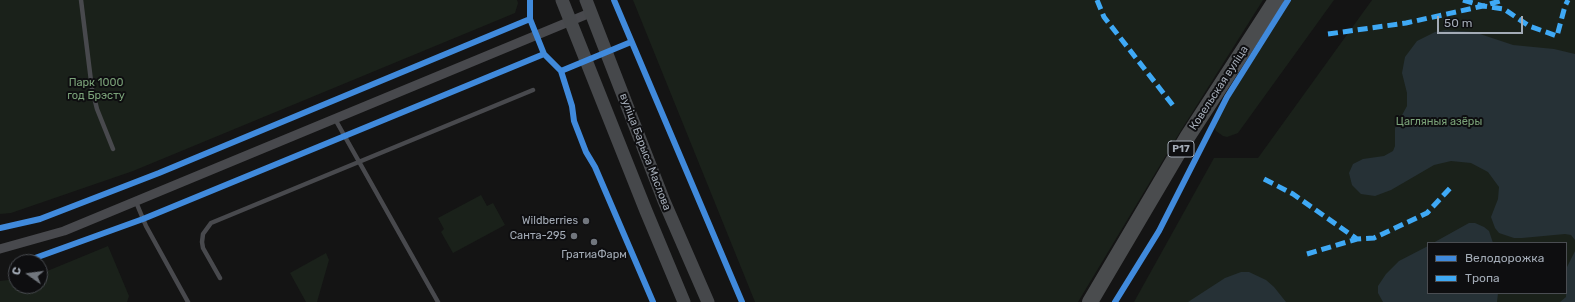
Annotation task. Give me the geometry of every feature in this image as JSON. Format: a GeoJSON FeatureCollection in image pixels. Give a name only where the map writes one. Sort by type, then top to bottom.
{"type":"FeatureCollection","features":[{"type":"Feature","properties":{"kind":"highway","name":"Ковельская вуліца"},"geometry":{"type":"LineString","coordinates":[[1090,302],[1188,136],[1276,0]]}},
{"type":"Feature","properties":{"kind":"main road","name":"вуліца Барыса Маслова"},"geometry":{"type":"LineString","coordinates":[[562,0],[646,212],[684,302]]}},
{"type":"Feature","properties":{"kind":"main road","name":"вуліца Барыса Маслова"},"geometry":{"type":"LineString","coordinates":[[586,0],[664,202],[708,302]]}},
{"type":"Feature","properties":{"kind":"street"},"geometry":{"type":"LineString","coordinates":[[0,249],[47,237],[136,202],[590,13]]}},
{"type":"Feature","properties":{"kind":"lane"},"geometry":{"type":"LineString","coordinates":[[81,0],[92,89],[98,110],[113,149]]}},
{"type":"Feature","properties":{"kind":"lane"},"geometry":{"type":"LineString","coordinates":[[220,278],[203,248],[202,242],[203,234],[211,223],[533,90]]}},
{"type":"Feature","properties":{"kind":"lane"},"geometry":{"type":"LineString","coordinates":[[335,118],[438,302]]}},
{"type":"Feature","properties":{"kind":"lane"},"geometry":{"type":"LineString","coordinates":[[136,202],[146,226],[188,302]]}},
{"type":"Feature","properties":{"kind":"green space","name":"Парк 1000 год Брэсту"},"geometry":{"type":"Polygon","coordinates":[[[0,0],[517,0],[518,3],[515,13],[133,171],[11,213],[0,214],[0,0]]]}},
{"type":"Feature","properties":{"kind":"green space"},"geometry":{"type":"Polygon","coordinates":[[[633,0],[1263,0],[1180,132],[1078,302],[755,302],[633,0]]]}},
{"type":"Feature","properties":{"kind":"green space"},"geometry":{"type":"Polygon","coordinates":[[[1285,0],[1334,0],[1238,133],[1227,137],[1223,136],[1216,131],[1214,126],[1218,108],[1285,0]]]}},
{"type":"Feature","properties":{"kind":"green space","name":"Цагляныя азёры"},"geometry":{"type":"Polygon","coordinates":[[[1372,0],[1575,0],[1575,302],[1134,302],[1214,158],[1258,158],[1372,0]]]}},
{"type":"Feature","properties":{"kind":"green space"},"geometry":{"type":"Polygon","coordinates":[[[481,195],[487,206],[493,203],[505,225],[453,253],[441,232],[444,229],[438,218],[481,195]]]}},
{"type":"Feature","properties":{"kind":"green space"},"geometry":{"type":"Polygon","coordinates":[[[108,246],[129,296],[127,302],[0,302],[0,281],[8,280],[8,294],[48,294],[48,271],[108,246]]]}},
{"type":"Feature","properties":{"kind":"green space"},"geometry":{"type":"Polygon","coordinates":[[[326,253],[329,260],[317,302],[306,302],[290,273],[326,253]]]}},
{"type":"Feature","properties":{"kind":"shaded area"},"geometry":{"type":"Polygon","coordinates":[[[1445,30],[1474,32],[1513,45],[1554,49],[1575,54],[1575,240],[1571,235],[1565,234],[1514,238],[1499,233],[1495,228],[1491,217],[1498,199],[1499,187],[1488,172],[1471,163],[1451,161],[1434,165],[1391,190],[1375,196],[1361,194],[1352,185],[1349,173],[1353,164],[1363,159],[1384,156],[1393,151],[1395,146],[1395,128],[1407,106],[1407,93],[1402,73],[1405,57],[1417,41],[1435,32],[1445,30]]]}},
{"type":"Feature","properties":{"kind":"shaded area"},"geometry":{"type":"Polygon","coordinates":[[[1469,223],[1475,223],[1489,231],[1493,242],[1435,242],[1469,223]]]}},
{"type":"Feature","properties":{"kind":"shaded area"},"geometry":{"type":"Polygon","coordinates":[[[1427,247],[1427,294],[1498,294],[1497,302],[1383,302],[1378,293],[1378,286],[1386,274],[1399,261],[1427,247]]]}},
{"type":"Feature","properties":{"kind":"shaded area"},"geometry":{"type":"Polygon","coordinates":[[[1575,251],[1575,302],[1560,302],[1566,297],[1567,294],[1567,267],[1575,251]]]}},
{"type":"Feature","properties":{"kind":"shaded area"},"geometry":{"type":"Polygon","coordinates":[[[1241,272],[1249,272],[1266,280],[1274,287],[1286,302],[1188,302],[1225,278],[1241,272]]]}},
{"type":"Feature","properties":{"kind":"marked path"},"geometry":{"type":"LineString","coordinates":[[1097,0],[1104,17],[1175,108]]}},
{"type":"Feature","properties":{"kind":"marked path"},"geometry":{"type":"LineString","coordinates":[[1463,0],[1483,6],[1504,9],[1529,26],[1557,36],[1568,0]]}},
{"type":"Feature","properties":{"kind":"marked path"},"geometry":{"type":"LineString","coordinates":[[1328,34],[1406,23],[1483,6],[1503,0]]}},
{"type":"Feature","properties":{"kind":"marked path"},"geometry":{"type":"LineString","coordinates":[[1264,179],[1293,194],[1357,239],[1374,238],[1427,213],[1452,186]]}},
{"type":"Feature","properties":{"kind":"marked path"},"geometry":{"type":"LineString","coordinates":[[1307,254],[1357,239]]}},
{"type":"Feature","properties":{"kind":"cycle path"},"geometry":{"type":"LineString","coordinates":[[530,0],[530,19],[544,54]]}},
{"type":"Feature","properties":{"kind":"cycle path"},"geometry":{"type":"LineString","coordinates":[[614,0],[742,302]]}},
{"type":"Feature","properties":{"kind":"cycle path"},"geometry":{"type":"LineString","coordinates":[[1115,302],[1159,231],[1227,97],[1288,0]]}},
{"type":"Feature","properties":{"kind":"cycle path"},"geometry":{"type":"LineString","coordinates":[[0,228],[40,219],[159,173],[530,19]]}},
{"type":"Feature","properties":{"kind":"cycle path"},"geometry":{"type":"LineString","coordinates":[[561,71],[631,42]]}},
{"type":"Feature","properties":{"kind":"cycle path"},"geometry":{"type":"LineString","coordinates":[[46,254],[143,219],[544,54],[561,71],[572,106],[574,121],[586,152],[595,167],[653,302]]}},
{"type":"Feature","properties":{"kind":"place","name":"Wildberries"},"geometry":{"type":"Point","coordinates":[586,221]}},
{"type":"Feature","properties":{"kind":"place","name":"Санта-295"},"geometry":{"type":"Point","coordinates":[574,236]}},
{"type":"Feature","properties":{"kind":"place","name":"ГратиаФарм"},"geometry":{"type":"Point","coordinates":[594,242]}}]}
